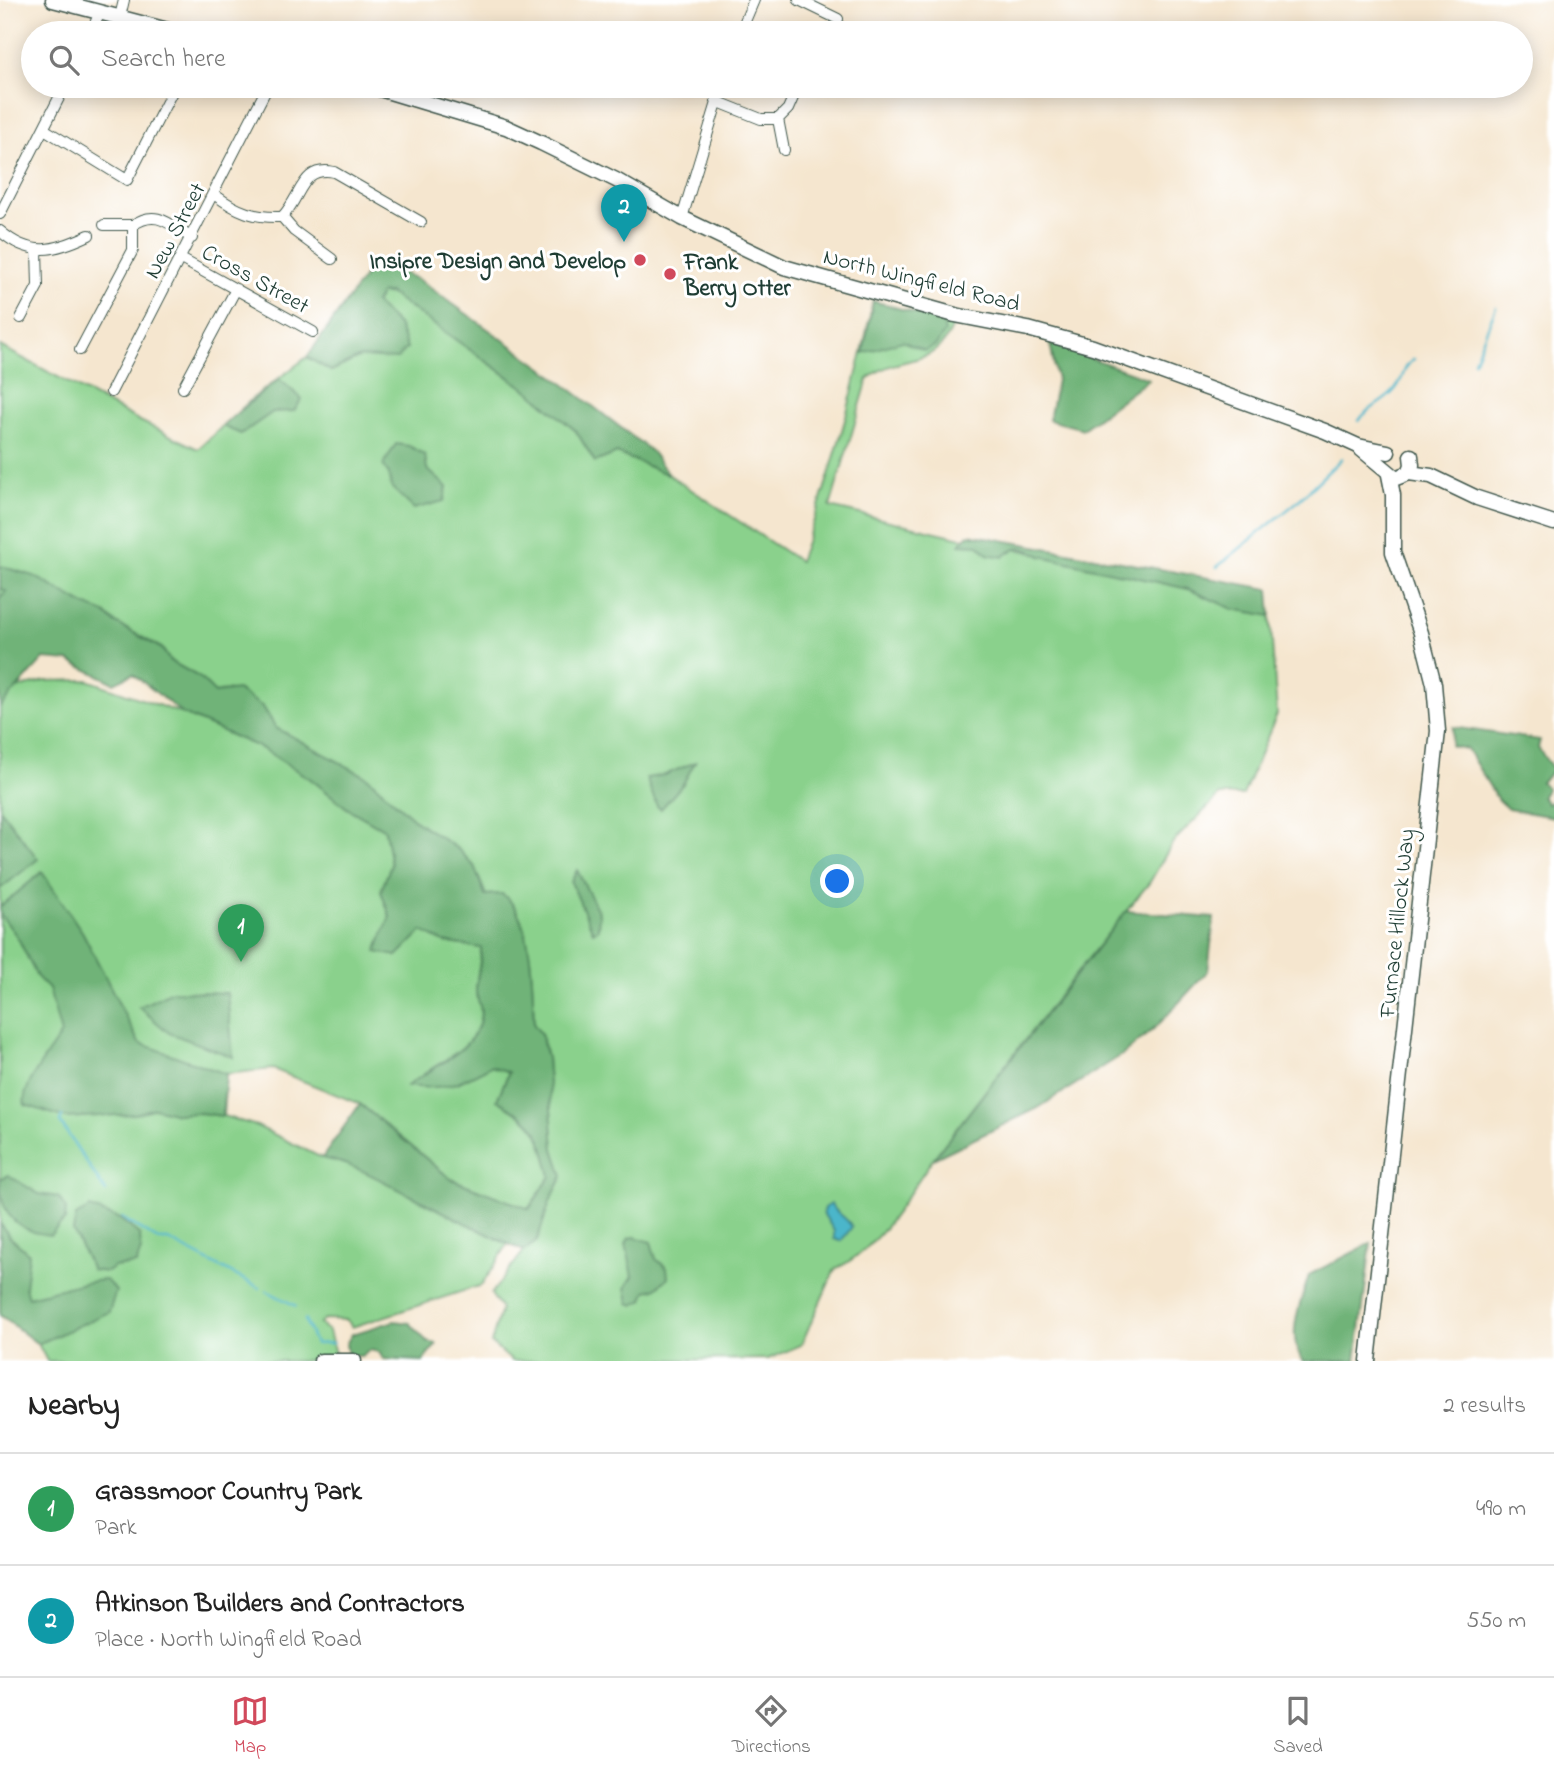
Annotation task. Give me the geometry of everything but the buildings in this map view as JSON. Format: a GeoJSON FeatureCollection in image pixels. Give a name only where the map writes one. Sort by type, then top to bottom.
{"type":"FeatureCollection","features":[{"type":"Feature","properties":{"kind":"main road"},"geometry":{"type":"LineString","coordinates":[[53,0],[135,21]]}},
{"type":"Feature","properties":{"kind":"main road","name":"North Wingfield Road"},"geometry":{"type":"LineString","coordinates":[[410,98],[506,127],[616,180],[682,218],[784,267],[955,315],[1028,329],[1093,346],[1325,431],[1358,446],[1396,473]]}},
{"type":"Feature","properties":{"kind":"main road","name":"North Wingfield Road"},"geometry":{"type":"LineString","coordinates":[[1358,446],[1388,452]]}},
{"type":"Feature","properties":{"kind":"main road"},"geometry":{"type":"LineString","coordinates":[[1430,476],[1401,449],[1388,452],[1384,459],[1396,473],[1430,476],[1477,498],[1554,523]]}},
{"type":"Feature","properties":{"kind":"main road"},"geometry":{"type":"LineString","coordinates":[[1396,473],[1412,465],[1411,456]]}},
{"type":"Feature","properties":{"kind":"main road","name":"Furnace Hillock Way"},"geometry":{"type":"LineString","coordinates":[[1368,1361],[1438,731],[1434,684],[1421,633],[1393,552],[1393,495],[1396,473]]}},
{"type":"Feature","properties":{"kind":"main road"},"geometry":{"type":"LineString","coordinates":[[321,1361],[354,1361]]}},
{"type":"Feature","properties":{"kind":"street"},"geometry":{"type":"LineString","coordinates":[[120,17],[124,0]]}},
{"type":"Feature","properties":{"kind":"street"},"geometry":{"type":"LineString","coordinates":[[745,21],[754,0]]}},
{"type":"Feature","properties":{"kind":"street"},"geometry":{"type":"LineString","coordinates":[[799,0],[838,19]]}},
{"type":"Feature","properties":{"kind":"street"},"geometry":{"type":"LineString","coordinates":[[96,21],[100,12]]}},
{"type":"Feature","properties":{"kind":"street"},"geometry":{"type":"LineString","coordinates":[[0,214],[59,98]]}},
{"type":"Feature","properties":{"kind":"street"},"geometry":{"type":"LineString","coordinates":[[44,129],[127,180],[169,98]]}},
{"type":"Feature","properties":{"kind":"street","name":"New Street"},"geometry":{"type":"LineString","coordinates":[[111,392],[215,195],[262,98]]}},
{"type":"Feature","properties":{"kind":"street"},"geometry":{"type":"LineString","coordinates":[[682,218],[717,98]]}},
{"type":"Feature","properties":{"kind":"street"},"geometry":{"type":"LineString","coordinates":[[716,101],[761,119],[778,119],[788,109],[793,98]]}},
{"type":"Feature","properties":{"kind":"street"},"geometry":{"type":"LineString","coordinates":[[778,119],[784,149]]}},
{"type":"Feature","properties":{"kind":"street"},"geometry":{"type":"LineString","coordinates":[[215,195],[236,211],[258,218],[282,217],[293,206],[310,174],[319,169],[334,172],[421,222]]}},
{"type":"Feature","properties":{"kind":"street"},"geometry":{"type":"LineString","coordinates":[[104,225],[133,225],[144,217],[155,216],[192,238]]}},
{"type":"Feature","properties":{"kind":"street"},"geometry":{"type":"LineString","coordinates":[[282,217],[294,231],[332,259]]}},
{"type":"Feature","properties":{"kind":"street"},"geometry":{"type":"LineString","coordinates":[[80,350],[133,250],[133,225]]}},
{"type":"Feature","properties":{"kind":"street"},"geometry":{"type":"LineString","coordinates":[[0,231],[14,243],[37,249],[55,249],[89,235]]}},
{"type":"Feature","properties":{"kind":"street"},"geometry":{"type":"LineString","coordinates":[[21,318],[38,286],[37,249]]}},
{"type":"Feature","properties":{"kind":"street","name":"Cross Street"},"geometry":{"type":"LineString","coordinates":[[181,259],[313,332]]}},
{"type":"Feature","properties":{"kind":"street"},"geometry":{"type":"LineString","coordinates":[[183,388],[236,289]]}},
{"type":"Feature","properties":{"kind":"green space"},"geometry":{"type":"Polygon","coordinates":[[[376,260],[419,280],[551,374],[651,451],[669,475],[617,453],[595,462],[576,431],[530,392],[389,293],[381,293],[375,303],[398,325],[407,348],[397,359],[360,357],[331,371],[307,357],[376,260]]]}},
{"type":"Feature","properties":{"kind":"green space"},"geometry":{"type":"Polygon","coordinates":[[[381,293],[395,296],[530,392],[576,431],[595,462],[617,453],[669,475],[799,561],[842,432],[873,301],[954,324],[946,339],[926,356],[892,365],[868,379],[830,507],[979,542],[1269,598],[1277,714],[1243,795],[1220,795],[1173,842],[1150,882],[1068,983],[936,1155],[892,1219],[866,1248],[835,1269],[801,1345],[768,1359],[512,1361],[491,1343],[501,1309],[491,1294],[524,1251],[537,1241],[550,1201],[563,1176],[554,1149],[547,1058],[541,1034],[534,1025],[530,954],[521,919],[513,905],[502,894],[486,895],[474,866],[459,850],[416,821],[367,777],[276,728],[263,707],[229,690],[215,693],[199,677],[170,661],[162,648],[114,622],[105,613],[87,607],[18,688],[45,681],[88,680],[183,714],[263,749],[312,780],[347,808],[385,830],[391,865],[381,891],[390,916],[397,956],[422,931],[444,942],[481,948],[476,991],[481,1012],[475,1033],[453,1055],[425,1073],[456,1084],[491,1066],[509,1072],[497,1100],[522,1116],[536,1130],[551,1176],[528,1209],[451,1179],[360,1104],[273,1069],[226,1074],[223,1116],[257,1126],[322,1158],[343,1162],[378,1177],[508,1244],[482,1285],[352,1327],[347,1320],[324,1319],[319,1324],[329,1331],[335,1354],[303,1361],[47,1361],[38,1344],[0,1315],[0,346],[198,449],[253,398],[307,357],[331,371],[360,357],[407,348],[398,325],[375,303],[381,293]]]}},
{"type":"Feature","properties":{"kind":"green space"},"geometry":{"type":"Polygon","coordinates":[[[873,301],[943,321],[945,332],[936,345],[925,351],[902,341],[863,353],[873,301]]]}},
{"type":"Feature","properties":{"kind":"green space"},"geometry":{"type":"Polygon","coordinates":[[[1050,343],[1149,379],[1083,429],[1049,420],[1057,380],[1050,343]]]}},
{"type":"Feature","properties":{"kind":"green space"},"geometry":{"type":"Polygon","coordinates":[[[279,379],[302,399],[294,411],[273,412],[241,434],[222,426],[279,379]]]}},
{"type":"Feature","properties":{"kind":"green space"},"geometry":{"type":"Polygon","coordinates":[[[396,444],[409,446],[425,455],[427,469],[447,487],[444,501],[414,509],[391,487],[389,474],[383,465],[396,444]]]}},
{"type":"Feature","properties":{"kind":"green space"},"geometry":{"type":"Polygon","coordinates":[[[969,534],[1269,589],[1271,616],[1233,609],[1188,589],[1041,556],[1025,549],[1013,550],[1003,557],[987,554],[979,545],[960,544],[969,534]]]}},
{"type":"Feature","properties":{"kind":"green space"},"geometry":{"type":"Polygon","coordinates":[[[0,566],[34,576],[87,606],[105,613],[114,622],[162,649],[170,661],[199,677],[215,693],[237,690],[263,707],[276,728],[367,777],[416,821],[459,850],[474,866],[485,895],[502,894],[513,905],[521,919],[530,954],[534,1025],[541,1034],[547,1058],[554,1149],[563,1176],[550,1201],[537,1241],[524,1251],[368,1174],[346,1164],[322,1158],[360,1104],[451,1179],[529,1209],[551,1176],[536,1130],[522,1116],[497,1100],[509,1072],[491,1066],[451,1084],[432,1087],[407,1086],[464,1046],[479,1025],[481,1012],[476,991],[481,948],[444,942],[422,931],[397,956],[376,952],[390,916],[381,891],[391,865],[385,830],[347,808],[312,780],[263,749],[183,714],[133,674],[114,683],[69,661],[44,659],[0,707],[0,598],[6,591],[0,588],[0,566]]]}},
{"type":"Feature","properties":{"kind":"green space"},"geometry":{"type":"Polygon","coordinates":[[[1453,727],[1540,740],[1538,748],[1554,770],[1541,782],[1547,788],[1542,796],[1547,804],[1554,801],[1554,817],[1508,809],[1498,800],[1467,749],[1451,746],[1453,727]]]}},
{"type":"Feature","properties":{"kind":"green space"},"geometry":{"type":"Polygon","coordinates":[[[695,762],[683,784],[661,809],[657,806],[646,778],[665,775],[695,762]]]}},
{"type":"Feature","properties":{"kind":"green space"},"geometry":{"type":"Polygon","coordinates":[[[0,809],[38,859],[0,889],[0,809]]]}},
{"type":"Feature","properties":{"kind":"green space"},"geometry":{"type":"Polygon","coordinates":[[[577,870],[599,913],[598,929],[593,932],[571,882],[577,870]]]}},
{"type":"Feature","properties":{"kind":"green space"},"geometry":{"type":"Polygon","coordinates":[[[42,872],[83,933],[139,1043],[226,1074],[222,1116],[177,1114],[155,1108],[135,1114],[66,1118],[25,1105],[27,1089],[32,1079],[61,1034],[49,989],[37,977],[18,938],[0,914],[0,907],[42,872]]]}},
{"type":"Feature","properties":{"kind":"green space"},"geometry":{"type":"Polygon","coordinates":[[[1126,911],[1214,918],[1208,971],[1158,1025],[1125,1053],[1038,1108],[933,1159],[1126,911]]]}},
{"type":"Feature","properties":{"kind":"green space"},"geometry":{"type":"Polygon","coordinates":[[[172,991],[227,993],[233,1057],[169,1033],[139,1007],[172,991]]]}},
{"type":"Feature","properties":{"kind":"green space"},"geometry":{"type":"Polygon","coordinates":[[[8,1175],[39,1194],[58,1197],[66,1208],[65,1220],[50,1235],[28,1229],[12,1219],[3,1202],[1,1191],[0,1179],[8,1175]]]}},
{"type":"Feature","properties":{"kind":"green space"},"geometry":{"type":"Polygon","coordinates":[[[90,1208],[120,1219],[140,1235],[141,1250],[136,1264],[114,1267],[107,1272],[92,1270],[73,1231],[76,1216],[90,1208]]]}},
{"type":"Feature","properties":{"kind":"green space"},"geometry":{"type":"Polygon","coordinates":[[[0,1223],[10,1237],[29,1254],[25,1287],[28,1297],[77,1284],[106,1280],[116,1291],[109,1312],[38,1344],[0,1315],[0,1223]]]}},
{"type":"Feature","properties":{"kind":"green space"},"geometry":{"type":"Polygon","coordinates":[[[629,1238],[651,1242],[656,1259],[667,1268],[668,1278],[655,1289],[646,1291],[643,1300],[634,1305],[629,1303],[626,1287],[633,1276],[626,1244],[629,1238]]]}},
{"type":"Feature","properties":{"kind":"green space"},"geometry":{"type":"Polygon","coordinates":[[[1371,1243],[1356,1361],[1303,1361],[1295,1341],[1295,1330],[1309,1275],[1371,1243]]]}},
{"type":"Feature","properties":{"kind":"green space"},"geometry":{"type":"Polygon","coordinates":[[[394,1321],[410,1323],[427,1342],[437,1344],[423,1361],[383,1359],[379,1352],[369,1350],[361,1356],[348,1356],[346,1344],[352,1334],[394,1321]]]}},
{"type":"Feature","properties":{"kind":"water"},"geometry":{"type":"Polygon","coordinates":[[[831,1204],[852,1227],[841,1241],[834,1239],[834,1231],[823,1213],[824,1208],[831,1204]]]}},
{"type":"Feature","properties":{"kind":"waterway"},"geometry":{"type":"LineString","coordinates":[[1474,361],[1496,307]]}},
{"type":"Feature","properties":{"kind":"waterway"},"geometry":{"type":"LineString","coordinates":[[1359,420],[1392,393],[1406,367],[1414,359]]}},
{"type":"Feature","properties":{"kind":"waterway"},"geometry":{"type":"LineString","coordinates":[[1217,567],[1297,502],[1342,458]]}},
{"type":"Feature","properties":{"kind":"waterway"},"geometry":{"type":"LineString","coordinates":[[62,1116],[60,1122],[106,1192]]}},
{"type":"Feature","properties":{"kind":"waterway"},"geometry":{"type":"LineString","coordinates":[[122,1218],[158,1240],[168,1240],[260,1288]]}},
{"type":"Feature","properties":{"kind":"waterway"},"geometry":{"type":"LineString","coordinates":[[267,1291],[296,1306]]}},
{"type":"Feature","properties":{"kind":"waterway"},"geometry":{"type":"LineString","coordinates":[[305,1320],[315,1344],[333,1343]]}},
{"type":"Feature","properties":{"kind":"place","name":"Atkinson Builders and Contractors"},"geometry":{"type":"Point","coordinates":[624,242]}},
{"type":"Feature","properties":{"kind":"place","name":"Insipre Design and Develop"},"geometry":{"type":"Point","coordinates":[640,260]}},
{"type":"Feature","properties":{"kind":"place","name":"Frank Berry Otter"},"geometry":{"type":"Point","coordinates":[670,274]}},
{"type":"Feature","properties":{"kind":"place","name":"Grassmoor Country Park"},"geometry":{"type":"Point","coordinates":[241,962]}}]}
